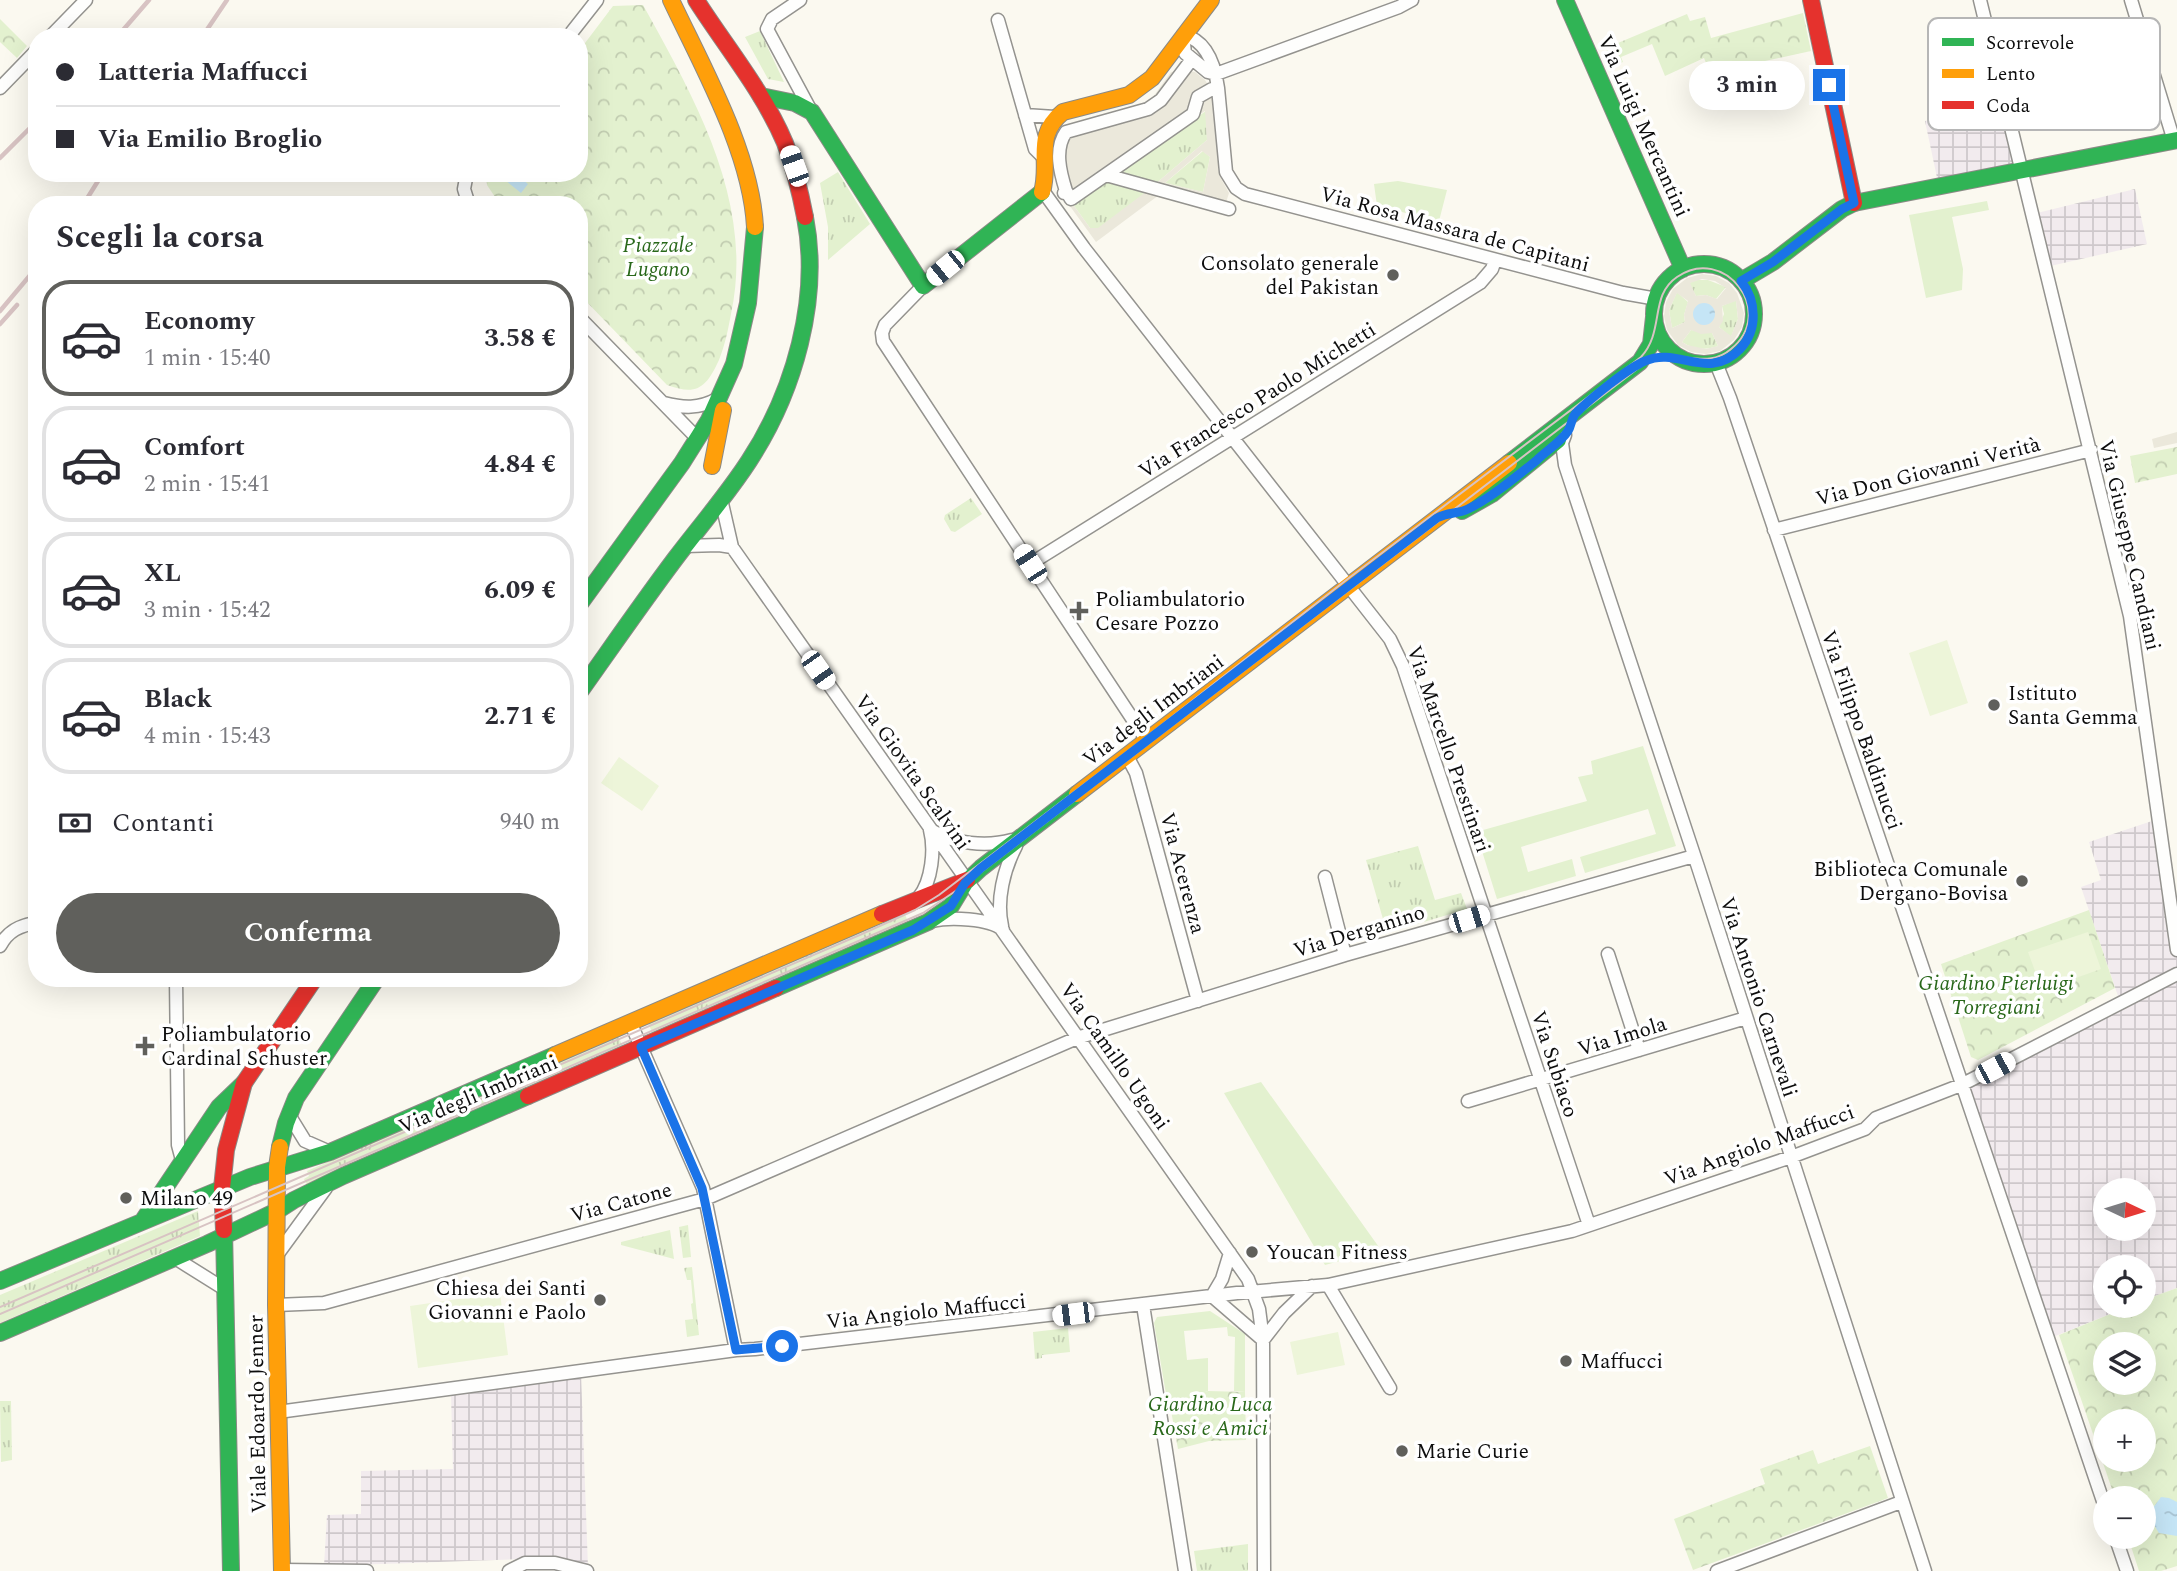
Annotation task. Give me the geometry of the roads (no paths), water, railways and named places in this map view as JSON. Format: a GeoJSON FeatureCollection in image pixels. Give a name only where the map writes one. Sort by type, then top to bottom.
{"type":"FeatureCollection","features":[{"type":"Feature","properties":{"kind":"street"},"geometry":{"type":"LineString","coordinates":[[59,28],[86,0]]}},
{"type":"Feature","properties":{"kind":"street"},"geometry":{"type":"LineString","coordinates":[[575,28],[597,0]]}},
{"type":"Feature","properties":{"kind":"street"},"geometry":{"type":"LineString","coordinates":[[800,0],[769,22],[768,34],[812,112],[923,286]]}},
{"type":"Feature","properties":{"kind":"street"},"geometry":{"type":"LineString","coordinates":[[1147,741],[883,341],[882,333],[885,325],[923,286],[1043,191],[1048,127],[1055,117],[1063,112],[1137,91],[1153,78],[1211,0]]}},
{"type":"Feature","properties":{"kind":"street"},"geometry":{"type":"LineString","coordinates":[[1183,35],[1185,53],[1208,72],[1216,74],[1412,0]]}},
{"type":"Feature","properties":{"kind":"street","name":"Via Luigi Mercantini"},"geometry":{"type":"LineString","coordinates":[[1565,0],[1683,269]]}},
{"type":"Feature","properties":{"kind":"street"},"geometry":{"type":"LineString","coordinates":[[1811,0],[1854,203]]}},
{"type":"Feature","properties":{"kind":"street","name":"Via Giuseppe Candiani"},"geometry":{"type":"LineString","coordinates":[[1980,0],[1984,18]]}},
{"type":"Feature","properties":{"kind":"street"},"geometry":{"type":"LineString","coordinates":[[2131,0],[2137,18]]}},
{"type":"Feature","properties":{"kind":"street"},"geometry":{"type":"LineString","coordinates":[[588,681],[751,458],[780,403],[796,356],[808,294],[809,245],[802,195],[785,143],[761,96],[697,2]]}},
{"type":"Feature","properties":{"kind":"street"},"geometry":{"type":"LineString","coordinates":[[674,6],[702,62],[740,156],[754,212],[754,248],[748,303],[712,466]]}},
{"type":"Feature","properties":{"kind":"street"},"geometry":{"type":"LineString","coordinates":[[998,20],[1035,149],[1044,158]]}},
{"type":"Feature","properties":{"kind":"street"},"geometry":{"type":"LineString","coordinates":[[1183,35],[1193,37],[1208,54],[1216,74]]}},
{"type":"Feature","properties":{"kind":"street"},"geometry":{"type":"LineString","coordinates":[[0,88],[28,59]]}},
{"type":"Feature","properties":{"kind":"street"},"geometry":{"type":"LineString","coordinates":[[1192,59],[1161,100],[1148,109],[1066,132],[1061,139],[1059,153],[1065,192],[1071,198],[1193,114],[1198,97],[1212,89]]}},
{"type":"Feature","properties":{"kind":"street"},"geometry":{"type":"LineString","coordinates":[[786,68],[790,82],[787,100]]}},
{"type":"Feature","properties":{"kind":"street","name":"Via Rosa Massara de Capitani"},"geometry":{"type":"LineString","coordinates":[[1216,74],[1226,172],[1236,188],[1245,194],[1623,293],[1657,299]]}},
{"type":"Feature","properties":{"kind":"street"},"geometry":{"type":"LineString","coordinates":[[1741,281],[1773,262],[1842,209],[1854,203],[2176,141],[2160,91]]}},
{"type":"Feature","properties":{"kind":"street"},"geometry":{"type":"LineString","coordinates":[[761,96],[787,100],[812,112]]}},
{"type":"Feature","properties":{"kind":"street"},"geometry":{"type":"LineString","coordinates":[[1025,115],[1055,117]]}},
{"type":"Feature","properties":{"kind":"street","name":"Via Giuseppe Candiani"},"geometry":{"type":"LineString","coordinates":[[2012,130],[2042,278],[2091,450],[2130,616],[2177,950]]}},
{"type":"Feature","properties":{"kind":"street"},"geometry":{"type":"LineString","coordinates":[[1106,174],[1229,209]]}},
{"type":"Feature","properties":{"kind":"street","name":"Via Marcello Prestinari"},"geometry":{"type":"LineString","coordinates":[[1043,191],[1084,248],[1390,639],[1403,666],[1485,914]]}},
{"type":"Feature","properties":{"kind":"street","name":"Via Francesco Paolo Michetti"},"geometry":{"type":"LineString","coordinates":[[1030,564],[1480,283],[1492,269],[1495,260]]}},
{"type":"Feature","properties":{"kind":"street"},"geometry":{"type":"LineString","coordinates":[[1701,264],[1719,267],[1741,281],[1752,303],[1751,330],[1737,352],[1716,363],[1706,364],[1688,362],[1664,345],[1657,332],[1654,317],[1657,299],[1665,282],[1683,269],[1701,264]]}},
{"type":"Feature","properties":{"kind":"street","name":"Via degli Imbriani"},"geometry":{"type":"LineString","coordinates":[[1532,445],[1538,439],[1546,419],[1605,374],[1635,367],[1645,357],[1652,345],[1654,317]]}},
{"type":"Feature","properties":{"kind":"street"},"geometry":{"type":"LineString","coordinates":[[588,326],[698,439],[712,466],[721,499]]}},
{"type":"Feature","properties":{"kind":"street","name":"Via degli Imbriani"},"geometry":{"type":"LineString","coordinates":[[0,1281],[222,1188],[277,1167],[330,1152],[943,887],[967,880],[1635,367],[1661,356],[1688,362]]}},
{"type":"Feature","properties":{"kind":"street","name":"Via Filippo Baldinucci"},"geometry":{"type":"LineString","coordinates":[[1716,363],[2098,1486]]}},
{"type":"Feature","properties":{"kind":"street"},"geometry":{"type":"LineString","coordinates":[[588,592],[698,439],[734,364]]}},
{"type":"Feature","properties":{"kind":"street"},"geometry":{"type":"LineString","coordinates":[[662,403],[692,407],[705,405],[720,397]]}},
{"type":"Feature","properties":{"kind":"street","name":"Via degli Imbriani"},"geometry":{"type":"LineString","coordinates":[[1437,518],[1465,510],[1488,497],[1565,435],[1572,418],[1579,410]]}},
{"type":"Feature","properties":{"kind":"street","name":"Via Antonio Carnevali"},"geometry":{"type":"LineString","coordinates":[[1565,435],[1562,448],[1565,465],[1924,1571]]}},
{"type":"Feature","properties":{"kind":"street","name":"Via Don Giovanni Verità"},"geometry":{"type":"LineString","coordinates":[[1774,530],[2091,450]]}},
{"type":"Feature","properties":{"kind":"street","name":"Via Giovita Scalvini"},"geometry":{"type":"LineString","coordinates":[[721,499],[732,547],[967,880]]}},
{"type":"Feature","properties":{"kind":"street"},"geometry":{"type":"LineString","coordinates":[[685,546],[732,547]]}},
{"type":"Feature","properties":{"kind":"street","name":"Via Acerenza"},"geometry":{"type":"LineString","coordinates":[[1127,756],[1136,773],[1198,1001]]}},
{"type":"Feature","properties":{"kind":"street"},"geometry":{"type":"LineString","coordinates":[[915,900],[925,888],[929,869],[932,840],[928,827]]}},
{"type":"Feature","properties":{"kind":"street","name":"Via degli Imbriani"},"geometry":{"type":"LineString","coordinates":[[928,827],[940,835],[982,843],[1010,841],[1028,832]]}},
{"type":"Feature","properties":{"kind":"street","name":"Via degli Imbriani"},"geometry":{"type":"LineString","coordinates":[[1005,933],[1000,914],[1004,876],[1016,847],[1028,832]]}},
{"type":"Feature","properties":{"kind":"street","name":"Via Derganino"},"geometry":{"type":"LineString","coordinates":[[1077,1038],[1345,954],[1694,856]]}},
{"type":"Feature","properties":{"kind":"street"},"geometry":{"type":"LineString","coordinates":[[1325,877],[1345,954]]}},
{"type":"Feature","properties":{"kind":"street","name":"Via degli Imbriani"},"geometry":{"type":"LineString","coordinates":[[923,925],[953,905],[967,880]]}},
{"type":"Feature","properties":{"kind":"street","name":"Via Camillo Ugoni"},"geometry":{"type":"LineString","coordinates":[[967,880],[1254,1291]]}},
{"type":"Feature","properties":{"kind":"street","name":"Via Subiaco"},"geometry":{"type":"LineString","coordinates":[[1485,914],[1589,1225]]}},
{"type":"Feature","properties":{"kind":"street","name":"Via degli Imbriani"},"geometry":{"type":"LineString","coordinates":[[0,1333],[175,1258],[277,1211],[333,1181],[923,925],[941,919],[963,920],[996,924],[1005,933]]}},
{"type":"Feature","properties":{"kind":"street"},"geometry":{"type":"LineString","coordinates":[[0,946],[13,930],[28,924]]}},
{"type":"Feature","properties":{"kind":"street"},"geometry":{"type":"LineString","coordinates":[[1608,954],[1639,1050]]}},
{"type":"Feature","properties":{"kind":"street","name":"Via Angiolo Maffucci"},"geometry":{"type":"LineString","coordinates":[[278,1412],[736,1350],[1254,1291],[1328,1285],[1589,1225],[1791,1157],[1865,1129],[1876,1118],[1961,1085],[2177,974]]}},
{"type":"Feature","properties":{"kind":"street"},"geometry":{"type":"LineString","coordinates":[[176,987],[178,1145],[182,1160]]}},
{"type":"Feature","properties":{"kind":"street"},"geometry":{"type":"LineString","coordinates":[[144,1219],[222,1103],[244,1083],[309,987]]}},
{"type":"Feature","properties":{"kind":"street"},"geometry":{"type":"LineString","coordinates":[[330,1152],[305,1141],[288,1112],[371,987]]}},
{"type":"Feature","properties":{"kind":"street","name":"Via Imola"},"geometry":{"type":"LineString","coordinates":[[1468,1101],[1746,1018]]}},
{"type":"Feature","properties":{"kind":"street"},"geometry":{"type":"LineString","coordinates":[[631,1024],[705,1199],[736,1350]]}},
{"type":"Feature","properties":{"kind":"street","name":"Via Catone"},"geometry":{"type":"LineString","coordinates":[[276,1305],[324,1303],[705,1199],[1077,1038]]}},
{"type":"Feature","properties":{"kind":"street","name":"Viale Edoardo Jenner"},"geometry":{"type":"LineString","coordinates":[[231,1571],[222,1188],[226,1150],[244,1083]]}},
{"type":"Feature","properties":{"kind":"street","name":"Viale Edoardo Jenner"},"geometry":{"type":"LineString","coordinates":[[282,1571],[276,1305],[277,1167],[288,1112]]}},
{"type":"Feature","properties":{"kind":"street"},"geometry":{"type":"LineString","coordinates":[[276,1255],[333,1181]]}},
{"type":"Feature","properties":{"kind":"street"},"geometry":{"type":"LineString","coordinates":[[1230,1254],[1222,1279],[1212,1296],[1263,1340]]}},
{"type":"Feature","properties":{"kind":"street"},"geometry":{"type":"LineString","coordinates":[[175,1258],[226,1290]]}},
{"type":"Feature","properties":{"kind":"street"},"geometry":{"type":"LineString","coordinates":[[1328,1285],[1390,1388]]}},
{"type":"Feature","properties":{"kind":"street"},"geometry":{"type":"LineString","coordinates":[[1263,1340],[1284,1313],[1312,1286]]}},
{"type":"Feature","properties":{"kind":"street"},"geometry":{"type":"LineString","coordinates":[[1254,1291],[1263,1340],[1264,1571]]}},
{"type":"Feature","properties":{"kind":"street"},"geometry":{"type":"LineString","coordinates":[[1143,1305],[1185,1571]]}},
{"type":"Feature","properties":{"kind":"street"},"geometry":{"type":"LineString","coordinates":[[1717,1571],[1902,1502]]}},
{"type":"Feature","properties":{"kind":"street"},"geometry":{"type":"LineString","coordinates":[[2119,1549],[2127,1571]]}},
{"type":"Feature","properties":{"kind":"street"},"geometry":{"type":"LineString","coordinates":[[509,1571],[555,1563],[587,1571]]}},
{"type":"Feature","properties":{"kind":"street"},"geometry":{"type":"LineString","coordinates":[[282,1571],[367,1571]]}},
{"type":"Feature","properties":{"kind":"water"},"geometry":{"type":"Polygon","coordinates":[[[507,182],[526,182],[528,184],[521,193],[507,182]]]}},
{"type":"Feature","properties":{"kind":"water"},"geometry":{"type":"Polygon","coordinates":[[[1704,303],[1712,306],[1715,314],[1712,322],[1704,325],[1696,322],[1693,314],[1696,306],[1704,303]]]}},
{"type":"Feature","properties":{"kind":"water"},"geometry":{"type":"Polygon","coordinates":[[[2161,1497],[2177,1502],[2177,1536],[2159,1533],[2156,1527],[2156,1504],[2161,1497]]]}},
{"type":"Feature","properties":{"kind":"tram line"},"geometry":{"type":"LineString","coordinates":[[0,1307],[915,910],[939,895],[1345,581],[1641,357],[1653,336],[1663,294],[1677,277],[1695,269],[1712,269],[1727,276],[1739,287],[1747,301],[1749,318],[1744,334],[1731,349],[1711,358],[1667,356],[1645,363],[963,886],[923,913],[0,1314]]}},
{"type":"Feature","properties":{"kind":"railway"},"geometry":{"type":"LineString","coordinates":[[125,28],[149,0]]}},
{"type":"Feature","properties":{"kind":"railway"},"geometry":{"type":"LineString","coordinates":[[208,28],[227,0]]}},
{"type":"Feature","properties":{"kind":"railway"},"geometry":{"type":"LineString","coordinates":[[0,158],[28,130]]}},
{"type":"Feature","properties":{"kind":"railway"},"geometry":{"type":"LineString","coordinates":[[89,196],[97,182]]}},
{"type":"Feature","properties":{"kind":"railway"},"geometry":{"type":"LineString","coordinates":[[0,311],[28,278]]}},
{"type":"Feature","properties":{"kind":"railway"},"geometry":{"type":"LineString","coordinates":[[0,324],[17,305]]}},
{"type":"Feature","properties":{"kind":"place","name":"Consolato generale del Pakistan"},"geometry":{"type":"Point","coordinates":[1393,275]}},
{"type":"Feature","properties":{"kind":"place","name":"Poliambulatorio Cesare Pozzo"},"geometry":{"type":"Point","coordinates":[1079,611]}},
{"type":"Feature","properties":{"kind":"place","name":"Istituto Santa Gemma"},"geometry":{"type":"Point","coordinates":[1994,705]}},
{"type":"Feature","properties":{"kind":"place","name":"Biblioteca Comunale Dergano-Bovisa"},"geometry":{"type":"Point","coordinates":[2022,881]}},
{"type":"Feature","properties":{"kind":"place","name":"Poliambulatorio Cardinal Schuster"},"geometry":{"type":"Point","coordinates":[145,1046]}},
{"type":"Feature","properties":{"kind":"place","name":"Milano 49"},"geometry":{"type":"Point","coordinates":[126,1198]}},
{"type":"Feature","properties":{"kind":"place","name":"Youcan Fitness"},"geometry":{"type":"Point","coordinates":[1252,1252]}},
{"type":"Feature","properties":{"kind":"place","name":"Chiesa dei Santi Giovanni e Paolo"},"geometry":{"type":"Point","coordinates":[600,1300]}},
{"type":"Feature","properties":{"kind":"place","name":"Maffucci"},"geometry":{"type":"Point","coordinates":[1566,1361]}},
{"type":"Feature","properties":{"kind":"place","name":"Marie Curie"},"geometry":{"type":"Point","coordinates":[1402,1451]}},
{"type":"Feature","properties":{"kind":"park label","name":"Piazzale Lugano"},"geometry":{"type":"Point","coordinates":[658,257]}},
{"type":"Feature","properties":{"kind":"park label","name":"Giardino Pierluigi Torregiani"},"geometry":{"type":"Point","coordinates":[1996,995]}},
{"type":"Feature","properties":{"kind":"park label","name":"Giardino Luca Rossi e Amici"},"geometry":{"type":"Point","coordinates":[1210,1416]}}]}
